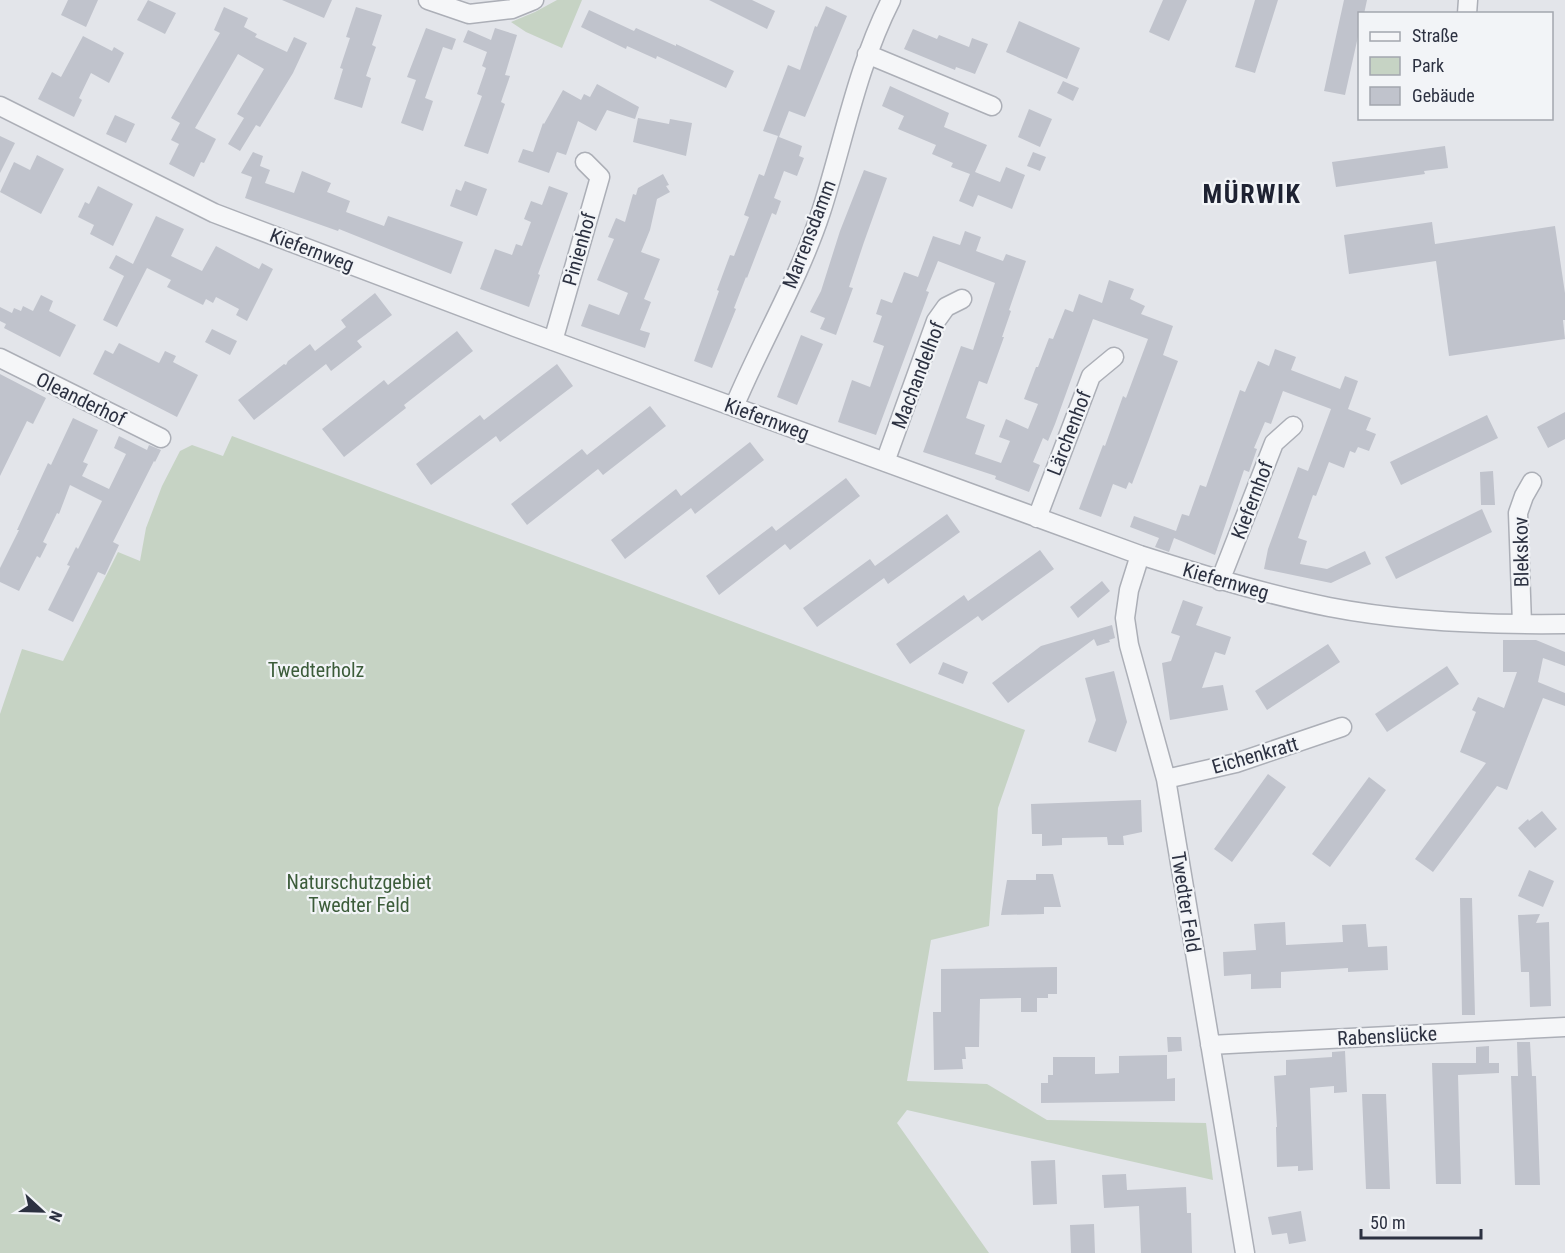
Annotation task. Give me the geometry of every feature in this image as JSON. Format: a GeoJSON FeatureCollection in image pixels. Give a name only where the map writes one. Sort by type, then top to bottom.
{"type":"FeatureCollection","features":[{"type":"Feature","properties":{"kind":"street"},"geometry":{"type":"LineString","coordinates":[[428,0],[469,14],[512,9],[534,0]]}},
{"type":"Feature","properties":{"kind":"street","name":"Marrensdamm"},"geometry":{"type":"LineString","coordinates":[[734,407],[797,271],[820,213],[867,54],[891,0]]}},
{"type":"Feature","properties":{"kind":"street"},"geometry":{"type":"LineString","coordinates":[[867,54],[992,106]]}},
{"type":"Feature","properties":{"kind":"street","name":"Kiefernweg"},"geometry":{"type":"LineString","coordinates":[[0,106],[214,213],[734,407],[1140,555],[1220,581],[1309,602],[1372,613],[1442,621],[1565,624]]}},
{"type":"Feature","properties":{"kind":"street","name":"Pinienhof"},"geometry":{"type":"LineString","coordinates":[[553,340],[600,177],[585,162]]}},
{"type":"Feature","properties":{"kind":"street","name":"Machandelhof"},"geometry":{"type":"LineString","coordinates":[[885,462],[936,321],[946,308],[962,299]]}},
{"type":"Feature","properties":{"kind":"street","name":"Lärchenhof"},"geometry":{"type":"LineString","coordinates":[[1037,518],[1091,376],[1114,357]]}},
{"type":"Feature","properties":{"kind":"street","name":"Oleanderhof"},"geometry":{"type":"LineString","coordinates":[[0,358],[162,438]]}},
{"type":"Feature","properties":{"kind":"street","name":"Kiefernhof"},"geometry":{"type":"LineString","coordinates":[[1220,581],[1274,443],[1293,426]]}},
{"type":"Feature","properties":{"kind":"street","name":"Blekskov"},"geometry":{"type":"LineString","coordinates":[[1522,624],[1518,513],[1532,483]]}},
{"type":"Feature","properties":{"kind":"street","name":"Twedter Feld"},"geometry":{"type":"LineString","coordinates":[[1140,555],[1129,590],[1125,618],[1129,645],[1166,779],[1245,1253]]}},
{"type":"Feature","properties":{"kind":"street","name":"Eichenkratt"},"geometry":{"type":"LineString","coordinates":[[1166,779],[1236,763],[1342,727]]}},
{"type":"Feature","properties":{"kind":"street","name":"Rabenslücke"},"geometry":{"type":"LineString","coordinates":[[1210,1045],[1565,1027]]}},
{"type":"Feature","properties":{"kind":"green space"},"geometry":{"type":"Polygon","coordinates":[[[557,0],[582,0],[562,48],[526,32],[511,22],[535,12],[557,0]]]}},
{"type":"Feature","properties":{"kind":"green space","name":"Twedterholz"},"geometry":{"type":"Polygon","coordinates":[[[232,436],[1025,730],[998,808],[989,926],[931,940],[907,1081],[987,1084],[1047,1120],[1206,1123],[1213,1180],[907,1110],[897,1123],[989,1253],[0,1253],[0,714],[22,649],[63,661],[118,552],[140,561],[146,528],[162,486],[180,451],[192,445],[223,456],[232,436]]]}},
{"type":"Feature","properties":{"kind":"building"},"geometry":{"type":"Polygon","coordinates":[[[68,0],[98,0],[86,27],[61,15],[68,0]]]}},
{"type":"Feature","properties":{"kind":"building"},"geometry":{"type":"Polygon","coordinates":[[[148,0],[176,13],[165,34],[137,20],[148,0]]]}},
{"type":"Feature","properties":{"kind":"building"},"geometry":{"type":"Polygon","coordinates":[[[282,0],[332,0],[324,18],[282,0]]]}},
{"type":"Feature","properties":{"kind":"building"},"geometry":{"type":"Polygon","coordinates":[[[709,0],[752,0],[775,11],[767,29],[709,0]]]}},
{"type":"Feature","properties":{"kind":"building"},"geometry":{"type":"Polygon","coordinates":[[[1163,0],[1187,0],[1169,41],[1149,32],[1163,0]]]}},
{"type":"Feature","properties":{"kind":"building"},"geometry":{"type":"Polygon","coordinates":[[[1255,0],[1278,0],[1255,73],[1235,67],[1255,0]]]}},
{"type":"Feature","properties":{"kind":"building"},"geometry":{"type":"Polygon","coordinates":[[[1344,0],[1367,0],[1364,12],[1358,12],[1358,36],[1345,95],[1324,91],[1344,0]]]}},
{"type":"Feature","properties":{"kind":"building"},"geometry":{"type":"Polygon","coordinates":[[[826,6],[847,16],[805,117],[789,111],[779,137],[802,146],[799,156],[804,158],[797,176],[784,171],[774,198],[781,201],[776,215],[772,213],[712,368],[694,361],[730,255],[734,256],[749,217],[744,215],[759,174],[764,176],[778,136],[763,131],[788,65],[800,70],[815,26],[817,27],[826,6]]]}},
{"type":"Feature","properties":{"kind":"building"},"geometry":{"type":"Polygon","coordinates":[[[224,7],[248,18],[244,27],[257,34],[255,37],[287,52],[294,37],[307,43],[293,73],[260,127],[256,125],[240,151],[228,144],[244,118],[237,114],[264,69],[238,54],[195,128],[216,139],[194,177],[169,164],[179,144],[171,140],[180,123],[171,118],[220,33],[214,30],[224,7]]]}},
{"type":"Feature","properties":{"kind":"building"},"geometry":{"type":"Polygon","coordinates":[[[356,7],[382,15],[372,45],[376,47],[366,76],[371,78],[362,108],[334,99],[343,69],[340,68],[350,38],[346,37],[356,7]]]}},
{"type":"Feature","properties":{"kind":"building"},"geometry":{"type":"Polygon","coordinates":[[[589,10],[634,31],[636,28],[676,46],[676,44],[734,71],[726,88],[657,56],[656,59],[627,46],[626,49],[581,27],[589,10]]]}},
{"type":"Feature","properties":{"kind":"building"},"geometry":{"type":"Polygon","coordinates":[[[1019,21],[1080,48],[1067,79],[1006,52],[1019,21]]]}},
{"type":"Feature","properties":{"kind":"building"},"geometry":{"type":"Polygon","coordinates":[[[426,28],[456,39],[452,50],[443,47],[425,98],[433,101],[423,131],[401,123],[416,80],[407,77],[426,28]]]}},
{"type":"Feature","properties":{"kind":"building"},"geometry":{"type":"Polygon","coordinates":[[[495,28],[517,35],[505,75],[510,76],[501,102],[505,104],[488,154],[464,146],[482,96],[477,94],[486,68],[482,66],[487,52],[463,42],[468,30],[491,40],[495,28]]]}},
{"type":"Feature","properties":{"kind":"building"},"geometry":{"type":"Polygon","coordinates":[[[913,29],[937,39],[939,35],[969,47],[972,38],[988,44],[975,74],[956,67],[955,70],[904,49],[913,29]]]}},
{"type":"Feature","properties":{"kind":"building"},"geometry":{"type":"Polygon","coordinates":[[[83,36],[112,51],[114,47],[124,53],[109,83],[91,73],[79,98],[82,100],[74,117],[38,99],[52,72],[61,77],[83,36]]]}},
{"type":"Feature","properties":{"kind":"building"},"geometry":{"type":"Polygon","coordinates":[[[1063,81],[1079,88],[1073,101],[1057,93],[1063,81]]]}},
{"type":"Feature","properties":{"kind":"building"},"geometry":{"type":"Polygon","coordinates":[[[597,84],[639,107],[635,119],[607,110],[596,131],[578,121],[566,155],[557,152],[549,173],[518,162],[523,149],[533,152],[543,123],[563,90],[581,100],[584,94],[590,97],[597,84]]]}},
{"type":"Feature","properties":{"kind":"building"},"geometry":{"type":"Polygon","coordinates":[[[890,86],[949,113],[944,127],[987,145],[975,172],[1000,182],[1006,167],[1025,175],[1012,209],[978,195],[973,207],[959,201],[970,174],[951,167],[953,163],[932,154],[936,145],[898,129],[904,116],[882,106],[890,86]]]}},
{"type":"Feature","properties":{"kind":"building"},"geometry":{"type":"Polygon","coordinates":[[[1029,109],[1052,119],[1040,147],[1018,137],[1029,109]]]}},
{"type":"Feature","properties":{"kind":"building"},"geometry":{"type":"Polygon","coordinates":[[[115,115],[135,124],[126,143],[106,134],[115,115]]]}},
{"type":"Feature","properties":{"kind":"building"},"geometry":{"type":"Polygon","coordinates":[[[638,118],[669,124],[670,119],[692,123],[686,156],[633,142],[638,118]]]}},
{"type":"Feature","properties":{"kind":"building"},"geometry":{"type":"Polygon","coordinates":[[[0,136],[15,143],[0,173],[0,136]]]}},
{"type":"Feature","properties":{"kind":"building"},"geometry":{"type":"Polygon","coordinates":[[[1445,146],[1448,168],[1424,171],[1425,174],[1336,187],[1332,162],[1445,146]]]}},
{"type":"Feature","properties":{"kind":"building"},"geometry":{"type":"Polygon","coordinates":[[[253,152],[263,156],[260,166],[270,170],[265,183],[294,193],[302,171],[331,183],[327,192],[350,201],[346,212],[384,226],[388,216],[463,242],[451,274],[339,229],[338,231],[245,198],[252,177],[241,173],[253,152]]]}},
{"type":"Feature","properties":{"kind":"building"},"geometry":{"type":"Polygon","coordinates":[[[1033,152],[1046,157],[1040,171],[1027,166],[1033,152]]]}},
{"type":"Feature","properties":{"kind":"building"},"geometry":{"type":"Polygon","coordinates":[[[37,155],[64,169],[41,214],[0,192],[14,162],[30,170],[37,155]]]}},
{"type":"Feature","properties":{"kind":"building"},"geometry":{"type":"Polygon","coordinates":[[[864,170],[887,178],[849,287],[853,288],[836,335],[820,329],[825,318],[810,312],[821,291],[840,231],[864,170]]]}},
{"type":"Feature","properties":{"kind":"building"},"geometry":{"type":"Polygon","coordinates":[[[663,174],[670,192],[657,199],[650,230],[641,252],[660,259],[644,299],[651,302],[640,330],[650,333],[645,348],[581,326],[589,304],[619,315],[628,293],[597,280],[614,239],[608,237],[616,218],[625,222],[633,194],[636,195],[638,188],[663,174]]]}},
{"type":"Feature","properties":{"kind":"building"},"geometry":{"type":"Polygon","coordinates":[[[465,181],[487,189],[477,216],[450,206],[456,189],[461,191],[465,181]]]}},
{"type":"Feature","properties":{"kind":"building"},"geometry":{"type":"Polygon","coordinates":[[[98,186],[133,204],[113,246],[90,234],[94,225],[78,217],[85,202],[89,204],[98,186]]]}},
{"type":"Feature","properties":{"kind":"building"},"geometry":{"type":"Polygon","coordinates":[[[549,186],[568,193],[538,274],[540,275],[529,307],[480,289],[495,249],[512,255],[516,244],[522,246],[531,222],[524,219],[531,201],[542,205],[549,186]]]}},
{"type":"Feature","properties":{"kind":"building"},"geometry":{"type":"Polygon","coordinates":[[[156,216],[184,229],[171,256],[202,271],[216,246],[259,269],[262,263],[273,269],[247,321],[236,315],[239,309],[216,297],[213,303],[206,299],[203,305],[167,287],[171,280],[147,268],[117,327],[103,320],[124,276],[109,268],[116,255],[133,264],[156,216]]]}},
{"type":"Feature","properties":{"kind":"building"},"geometry":{"type":"Polygon","coordinates":[[[1432,222],[1435,244],[1555,226],[1565,293],[1565,320],[1563,320],[1565,339],[1449,356],[1436,261],[1349,274],[1344,235],[1432,222]]]}},
{"type":"Feature","properties":{"kind":"building"},"geometry":{"type":"Polygon","coordinates":[[[965,231],[981,237],[976,251],[1003,261],[1006,254],[1026,261],[1009,310],[1011,311],[1002,337],[1004,337],[987,384],[979,381],[966,418],[985,425],[975,454],[1001,463],[1010,441],[999,437],[1006,419],[1028,429],[1038,404],[1024,399],[1036,367],[1038,367],[1049,338],[1053,339],[1065,309],[1073,312],[1079,294],[1102,303],[1109,280],[1134,289],[1130,299],[1145,306],[1141,314],[1173,326],[1163,355],[1178,361],[1148,442],[1132,484],[1129,482],[1126,489],[1113,484],[1101,517],[1079,509],[1103,445],[1105,446],[1123,396],[1126,398],[1148,339],[1093,319],[1048,441],[1043,438],[1033,462],[1040,465],[1029,492],[995,479],[996,476],[923,452],[961,346],[973,350],[995,283],[938,261],[926,291],[929,292],[876,435],[838,422],[852,380],[870,387],[884,346],[873,342],[882,316],[876,314],[881,299],[892,303],[904,272],[918,277],[933,236],[960,245],[965,231]]]}},
{"type":"Feature","properties":{"kind":"building"},"geometry":{"type":"Polygon","coordinates":[[[375,293],[392,315],[357,341],[362,347],[331,371],[326,364],[254,420],[238,400],[284,364],[286,365],[310,344],[315,351],[346,327],[341,320],[375,293]]]}},
{"type":"Feature","properties":{"kind":"building"},"geometry":{"type":"Polygon","coordinates":[[[41,295],[53,301],[49,311],[76,325],[60,357],[4,328],[6,324],[0,321],[0,307],[12,313],[14,308],[21,311],[23,306],[33,311],[41,295]]]}},
{"type":"Feature","properties":{"kind":"building"},"geometry":{"type":"Polygon","coordinates":[[[212,329],[237,341],[230,355],[205,342],[212,329]]]}},
{"type":"Feature","properties":{"kind":"building"},"geometry":{"type":"Polygon","coordinates":[[[457,331],[473,351],[404,405],[406,408],[344,457],[322,429],[384,380],[388,385],[457,331]]]}},
{"type":"Feature","properties":{"kind":"building"},"geometry":{"type":"Polygon","coordinates":[[[801,335],[823,344],[797,405],[777,397],[801,335]]]}},
{"type":"Feature","properties":{"kind":"building"},"geometry":{"type":"Polygon","coordinates":[[[119,343],[159,363],[165,351],[176,356],[173,362],[198,375],[177,417],[93,374],[105,350],[113,354],[119,343]]]}},
{"type":"Feature","properties":{"kind":"building"},"geometry":{"type":"Polygon","coordinates":[[[1275,349],[1296,357],[1291,370],[1340,389],[1345,376],[1358,381],[1348,409],[1371,418],[1366,430],[1376,434],[1369,451],[1358,447],[1355,453],[1350,451],[1344,468],[1329,462],[1316,496],[1313,495],[1298,538],[1307,541],[1300,564],[1327,569],[1365,551],[1371,564],[1331,583],[1264,569],[1268,549],[1298,467],[1308,471],[1331,409],[1283,391],[1271,424],[1265,422],[1254,448],[1257,449],[1249,472],[1244,470],[1215,555],[1174,538],[1169,552],[1155,547],[1159,538],[1130,527],[1134,516],[1176,531],[1182,514],[1189,516],[1200,485],[1206,487],[1240,390],[1245,392],[1258,361],[1269,366],[1275,349]]]}},
{"type":"Feature","properties":{"kind":"building"},"geometry":{"type":"Polygon","coordinates":[[[557,364],[573,386],[500,442],[496,436],[431,485],[416,464],[480,415],[484,420],[557,364]]]}},
{"type":"Feature","properties":{"kind":"building"},"geometry":{"type":"Polygon","coordinates":[[[0,374],[46,398],[33,424],[27,421],[0,476],[0,374]]]}},
{"type":"Feature","properties":{"kind":"building"},"geometry":{"type":"Polygon","coordinates":[[[650,406],[666,426],[603,475],[598,469],[527,525],[511,504],[582,449],[587,455],[650,406]]]}},
{"type":"Feature","properties":{"kind":"building"},"geometry":{"type":"Polygon","coordinates":[[[1565,412],[1565,439],[1548,448],[1537,427],[1565,412]]]}},
{"type":"Feature","properties":{"kind":"building"},"geometry":{"type":"Polygon","coordinates":[[[1487,415],[1498,438],[1401,485],[1390,462],[1487,415]]]}},
{"type":"Feature","properties":{"kind":"building"},"geometry":{"type":"Polygon","coordinates":[[[73,418],[98,430],[83,462],[88,464],[82,476],[109,489],[126,454],[114,448],[119,436],[147,450],[149,445],[161,450],[113,542],[119,545],[105,575],[98,572],[73,622],[48,610],[70,566],[67,565],[76,547],[78,549],[102,501],[70,485],[59,514],[57,513],[43,542],[47,544],[40,558],[37,556],[19,591],[0,582],[0,568],[48,463],[51,465],[73,418]]]}},
{"type":"Feature","properties":{"kind":"building"},"geometry":{"type":"Polygon","coordinates":[[[750,442],[764,460],[695,514],[691,508],[625,559],[611,540],[676,489],[681,496],[750,442]]]}},
{"type":"Feature","properties":{"kind":"building"},"geometry":{"type":"Polygon","coordinates":[[[1493,471],[1495,505],[1481,505],[1480,472],[1493,471]]]}},
{"type":"Feature","properties":{"kind":"building"},"geometry":{"type":"Polygon","coordinates":[[[846,478],[860,496],[790,550],[785,544],[719,595],[706,576],[772,526],[776,531],[846,478]]]}},
{"type":"Feature","properties":{"kind":"building"},"geometry":{"type":"Polygon","coordinates":[[[1482,509],[1492,532],[1396,579],[1385,557],[1482,509]]]}},
{"type":"Feature","properties":{"kind":"building"},"geometry":{"type":"Polygon","coordinates":[[[947,514],[960,532],[888,584],[884,578],[817,627],[803,608],[870,559],[875,566],[947,514]]]}},
{"type":"Feature","properties":{"kind":"building"},"geometry":{"type":"Polygon","coordinates":[[[1040,550],[1054,569],[982,621],[978,616],[910,664],[896,644],[964,595],[968,601],[1040,550]]]}},
{"type":"Feature","properties":{"kind":"building"},"geometry":{"type":"Polygon","coordinates":[[[1102,581],[1110,591],[1078,618],[1070,607],[1102,581]]]}},
{"type":"Feature","properties":{"kind":"building"},"geometry":{"type":"Polygon","coordinates":[[[1183,600],[1203,607],[1196,625],[1231,637],[1225,655],[1215,652],[1202,688],[1223,685],[1228,710],[1170,720],[1162,663],[1171,661],[1180,636],[1171,633],[1183,600]]]}},
{"type":"Feature","properties":{"kind":"building"},"geometry":{"type":"Polygon","coordinates":[[[1112,625],[1115,638],[1109,640],[1110,642],[1097,646],[1094,639],[1008,703],[992,683],[1041,646],[1112,625]]]}},
{"type":"Feature","properties":{"kind":"building"},"geometry":{"type":"Polygon","coordinates":[[[1503,640],[1536,640],[1565,652],[1565,666],[1543,658],[1538,682],[1565,693],[1565,706],[1543,698],[1507,790],[1497,786],[1433,872],[1415,859],[1486,763],[1460,752],[1476,712],[1472,710],[1478,697],[1504,708],[1517,672],[1503,672],[1503,640]]]}},
{"type":"Feature","properties":{"kind":"building"},"geometry":{"type":"Polygon","coordinates":[[[1328,644],[1340,662],[1267,710],[1255,691],[1328,644]]]}},
{"type":"Feature","properties":{"kind":"building"},"geometry":{"type":"Polygon","coordinates":[[[943,662],[968,672],[963,684],[938,674],[943,662]]]}},
{"type":"Feature","properties":{"kind":"building"},"geometry":{"type":"Polygon","coordinates":[[[1447,666],[1459,684],[1387,732],[1375,714],[1447,666]]]}},
{"type":"Feature","properties":{"kind":"building"},"geometry":{"type":"Polygon","coordinates":[[[1114,671],[1127,722],[1116,752],[1088,742],[1096,720],[1085,678],[1114,671]]]}},
{"type":"Feature","properties":{"kind":"building"},"geometry":{"type":"Polygon","coordinates":[[[1268,774],[1286,787],[1232,862],[1214,849],[1268,774]]]}},
{"type":"Feature","properties":{"kind":"building"},"geometry":{"type":"Polygon","coordinates":[[[1369,777],[1386,790],[1330,867],[1312,854],[1369,777]]]}},
{"type":"Feature","properties":{"kind":"building"},"geometry":{"type":"Polygon","coordinates":[[[1141,800],[1142,832],[1123,836],[1124,845],[1108,845],[1107,837],[1062,838],[1062,845],[1042,846],[1042,834],[1032,834],[1031,804],[1141,800]]]}},
{"type":"Feature","properties":{"kind":"building"},"geometry":{"type":"Polygon","coordinates":[[[1542,811],[1557,829],[1535,848],[1518,828],[1542,811]]]}},
{"type":"Feature","properties":{"kind":"building"},"geometry":{"type":"Polygon","coordinates":[[[1529,870],[1554,881],[1543,907],[1518,896],[1529,870]]]}},
{"type":"Feature","properties":{"kind":"building"},"geometry":{"type":"Polygon","coordinates":[[[1036,874],[1053,874],[1061,907],[1044,907],[1044,914],[1001,915],[1007,880],[1036,880],[1036,874]]]}},
{"type":"Feature","properties":{"kind":"building"},"geometry":{"type":"Polygon","coordinates":[[[1460,898],[1472,898],[1475,1015],[1462,1015],[1460,898]]]}},
{"type":"Feature","properties":{"kind":"building"},"geometry":{"type":"Polygon","coordinates":[[[1540,914],[1536,923],[1549,922],[1551,1006],[1530,1007],[1529,972],[1521,972],[1518,915],[1540,914]]]}},
{"type":"Feature","properties":{"kind":"building"},"geometry":{"type":"Polygon","coordinates":[[[1285,922],[1286,945],[1343,942],[1342,925],[1366,924],[1368,947],[1387,946],[1388,970],[1348,972],[1348,968],[1281,972],[1281,988],[1251,989],[1251,974],[1224,976],[1223,952],[1256,950],[1254,924],[1285,922]]]}},
{"type":"Feature","properties":{"kind":"building"},"geometry":{"type":"Polygon","coordinates":[[[1057,967],[1057,994],[1048,994],[1048,998],[1037,998],[1037,1012],[1021,1012],[1021,998],[980,999],[979,1047],[965,1047],[966,1059],[962,1059],[963,1069],[934,1070],[933,1012],[941,1012],[941,969],[1057,967]]]}},
{"type":"Feature","properties":{"kind":"building"},"geometry":{"type":"Polygon","coordinates":[[[1167,1037],[1181,1037],[1182,1051],[1168,1052],[1167,1037]]]}},
{"type":"Feature","properties":{"kind":"building"},"geometry":{"type":"Polygon","coordinates":[[[1517,1042],[1530,1042],[1532,1076],[1536,1076],[1540,1185],[1515,1185],[1511,1076],[1518,1076],[1517,1042]]]}},
{"type":"Feature","properties":{"kind":"building"},"geometry":{"type":"Polygon","coordinates":[[[1489,1046],[1489,1063],[1499,1063],[1499,1073],[1458,1075],[1461,1184],[1436,1184],[1432,1063],[1476,1063],[1476,1047],[1489,1046]]]}},
{"type":"Feature","properties":{"kind":"building"},"geometry":{"type":"Polygon","coordinates":[[[1345,1051],[1347,1092],[1334,1093],[1334,1086],[1310,1088],[1313,1170],[1298,1171],[1298,1166],[1277,1167],[1274,1076],[1286,1075],[1286,1060],[1332,1057],[1332,1052],[1345,1051]]]}},
{"type":"Feature","properties":{"kind":"building"},"geometry":{"type":"Polygon","coordinates":[[[1167,1055],[1167,1079],[1175,1078],[1175,1101],[1041,1103],[1041,1083],[1048,1083],[1048,1075],[1053,1075],[1053,1057],[1095,1057],[1095,1074],[1119,1073],[1119,1056],[1167,1055]]]}},
{"type":"Feature","properties":{"kind":"building"},"geometry":{"type":"Polygon","coordinates":[[[1362,1094],[1386,1094],[1390,1189],[1366,1189],[1362,1094]]]}},
{"type":"Feature","properties":{"kind":"building"},"geometry":{"type":"Polygon","coordinates":[[[1055,1160],[1057,1204],[1033,1205],[1031,1161],[1055,1160]]]}},
{"type":"Feature","properties":{"kind":"building"},"geometry":{"type":"Polygon","coordinates":[[[1126,1174],[1127,1190],[1186,1187],[1187,1213],[1191,1213],[1192,1253],[1141,1253],[1139,1206],[1104,1208],[1102,1175],[1126,1174]]]}},
{"type":"Feature","properties":{"kind":"building"},"geometry":{"type":"Polygon","coordinates":[[[1301,1211],[1306,1241],[1289,1244],[1287,1233],[1272,1235],[1268,1217],[1301,1211]]]}},
{"type":"Feature","properties":{"kind":"building"},"geometry":{"type":"Polygon","coordinates":[[[1094,1224],[1095,1253],[1071,1253],[1070,1225],[1094,1224]]]}},
{"type":"Feature","properties":{"kind":"district","name":"MÜRWIK"},"geometry":{"type":"Point","coordinates":[1252,194]}},
{"type":"Feature","properties":{"kind":"park label","name":"Naturschutzgebiet Twedter Feld"},"geometry":{"type":"Point","coordinates":[359,894]}}]}
